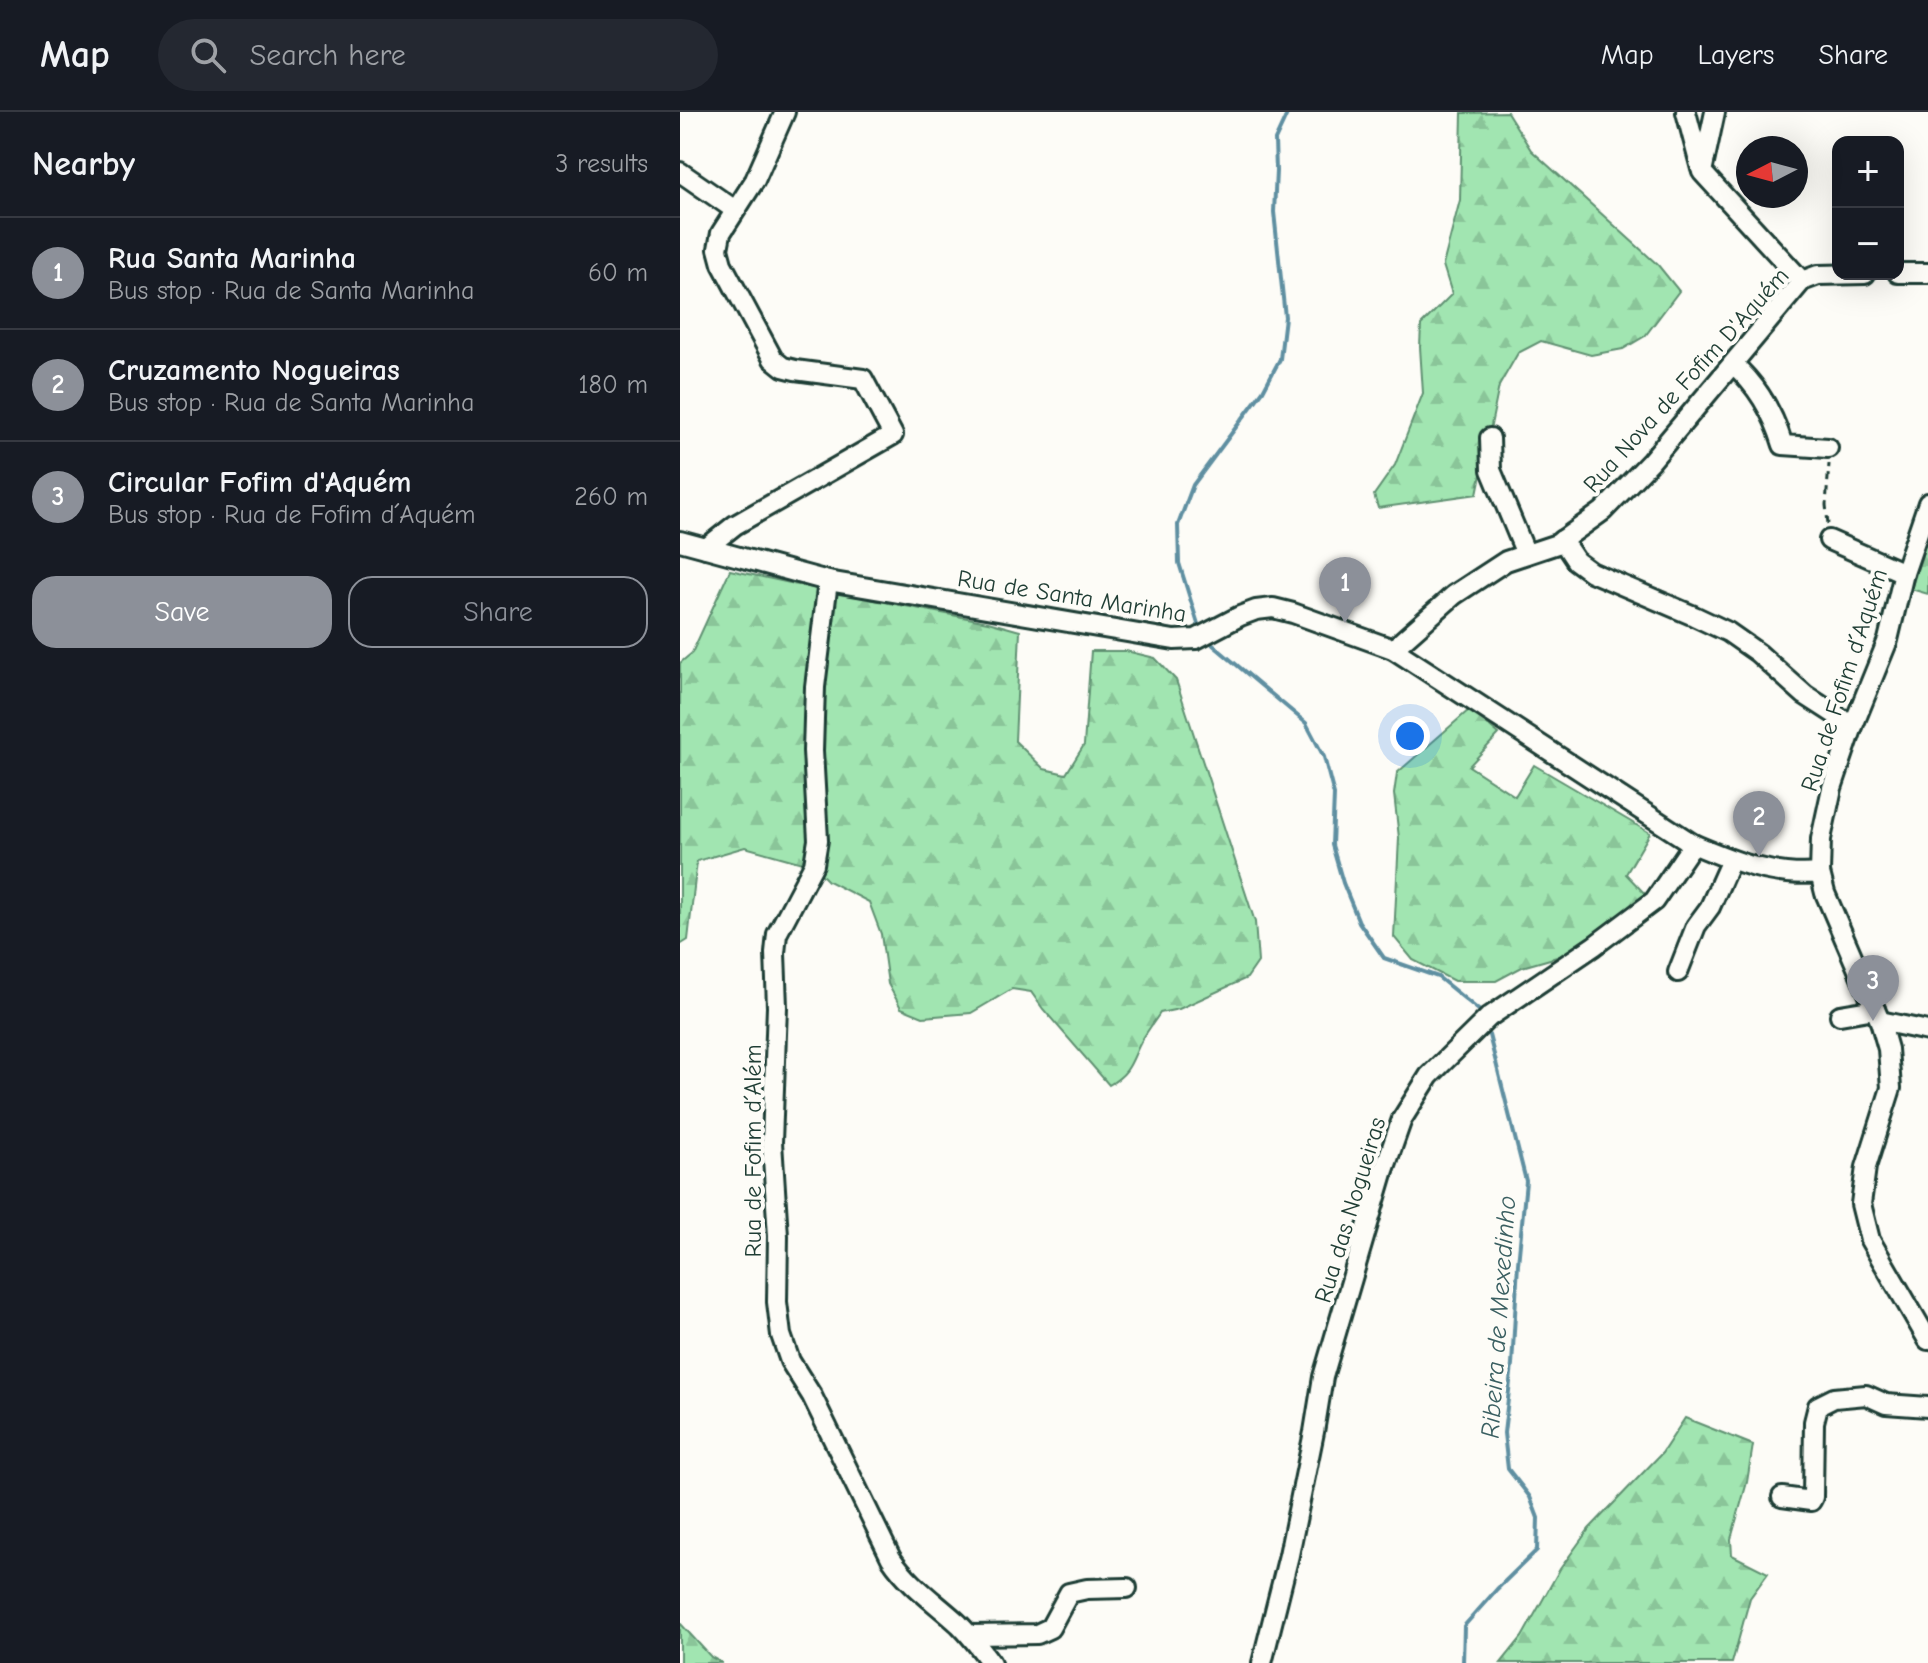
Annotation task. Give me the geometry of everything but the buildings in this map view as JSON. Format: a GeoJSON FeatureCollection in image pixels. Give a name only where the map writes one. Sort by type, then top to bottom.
{"type":"FeatureCollection","features":[{"type":"Feature","properties":{"kind":"street"},"geometry":{"type":"LineString","coordinates":[[706,548],[735,525],[893,435],[863,379],[795,370],[783,367],[773,359],[722,264],[718,249],[721,233],[765,159],[785,112]]}},
{"type":"Feature","properties":{"kind":"street"},"geometry":{"type":"LineString","coordinates":[[1686,112],[1702,172],[1802,281]]}},
{"type":"Feature","properties":{"kind":"street"},"geometry":{"type":"LineString","coordinates":[[1702,172],[1715,112]]}},
{"type":"Feature","properties":{"kind":"street"},"geometry":{"type":"LineString","coordinates":[[680,172],[735,210]]}},
{"type":"Feature","properties":{"kind":"street"},"geometry":{"type":"LineString","coordinates":[[1904,273],[1928,273]]}},
{"type":"Feature","properties":{"kind":"street","name":"Rua Nova de Fofim D'Aquém"},"geometry":{"type":"LineString","coordinates":[[1393,649],[1454,595],[1506,561],[1557,544],[1603,511],[1651,461],[1802,281],[1818,275],[1832,275]]}},
{"type":"Feature","properties":{"kind":"street"},"geometry":{"type":"LineString","coordinates":[[1733,364],[1762,395],[1783,445],[1828,448]]}},
{"type":"Feature","properties":{"kind":"street"},"geometry":{"type":"LineString","coordinates":[[1490,438],[1491,470],[1526,554]]}},
{"type":"Feature","properties":{"kind":"street","name":"Rua de Fofim d´Aquém"},"geometry":{"type":"LineString","coordinates":[[1928,503],[1904,573],[1888,640],[1832,788],[1821,839],[1820,873],[1825,893],[1877,1015],[1888,1049],[1891,1088],[1866,1167],[1861,1204],[1870,1240],[1928,1340]]}},
{"type":"Feature","properties":{"kind":"street"},"geometry":{"type":"LineString","coordinates":[[1562,540],[1576,561],[1591,572],[1694,616],[1743,642],[1805,695],[1853,726]]}},
{"type":"Feature","properties":{"kind":"street"},"geometry":{"type":"LineString","coordinates":[[1829,540],[1904,573]]}},
{"type":"Feature","properties":{"kind":"street","name":"Rua de Santa Marinha"},"geometry":{"type":"LineString","coordinates":[[680,541],[828,581],[1174,640],[1196,639],[1256,610],[1273,608],[1293,613],[1393,649],[1693,844],[1731,860],[1784,874],[1820,873]]}},
{"type":"Feature","properties":{"kind":"street","name":"Rua de Fofim d´Além"},"geometry":{"type":"LineString","coordinates":[[828,581],[815,687],[813,751],[818,840],[814,864],[777,934],[775,953],[777,1007],[772,1142],[778,1236],[777,1302],[781,1335],[790,1361],[812,1396],[891,1558],[902,1575],[970,1635],[991,1663]]}},
{"type":"Feature","properties":{"kind":"street","name":"Rua das Nogueiras"},"geometry":{"type":"LineString","coordinates":[[1262,1663],[1289,1555],[1323,1377],[1402,1119],[1429,1076],[1489,1017],[1654,901],[1693,844]]}},
{"type":"Feature","properties":{"kind":"street"},"geometry":{"type":"LineString","coordinates":[[1678,972],[1696,926],[1710,907],[1731,860]]}},
{"type":"Feature","properties":{"kind":"street"},"geometry":{"type":"LineString","coordinates":[[1840,1015],[1877,1015],[1928,1031]]}},
{"type":"Feature","properties":{"kind":"street"},"geometry":{"type":"LineString","coordinates":[[1782,1497],[1811,1501],[1813,1497],[1814,1422],[1818,1406],[1834,1398],[1866,1395],[1886,1404],[1928,1407]]}},
{"type":"Feature","properties":{"kind":"street"},"geometry":{"type":"LineString","coordinates":[[970,1635],[1037,1634],[1050,1628],[1069,1593],[1087,1589],[1127,1588]]}},
{"type":"Feature","properties":{"kind":"path"},"geometry":{"type":"LineString","coordinates":[[1828,448],[1826,505],[1829,540]]}},
{"type":"Feature","properties":{"kind":"green space"},"geometry":{"type":"Polygon","coordinates":[[[1507,112],[1531,150],[1658,265],[1679,291],[1645,336],[1623,349],[1591,355],[1541,341],[1518,353],[1499,386],[1477,494],[1378,508],[1374,495],[1395,465],[1423,393],[1421,325],[1452,294],[1443,265],[1460,200],[1462,113],[1507,112]]]}},
{"type":"Feature","properties":{"kind":"green space"},"geometry":{"type":"Polygon","coordinates":[[[1928,536],[1928,594],[1911,589],[1928,536]]]}},
{"type":"Feature","properties":{"kind":"green space"},"geometry":{"type":"Polygon","coordinates":[[[730,570],[1020,631],[1015,741],[1044,769],[1066,774],[1084,745],[1091,651],[1126,651],[1155,658],[1176,680],[1255,922],[1258,962],[1247,978],[1179,1009],[1160,1013],[1127,1070],[1109,1085],[1031,992],[1012,989],[971,1013],[923,1017],[901,1008],[888,984],[881,934],[869,902],[828,881],[813,866],[745,847],[697,861],[688,940],[680,945],[680,663],[692,653],[730,570]]]}},
{"type":"Feature","properties":{"kind":"green space"},"geometry":{"type":"Polygon","coordinates":[[[1470,709],[1499,734],[1469,766],[1515,796],[1534,765],[1650,833],[1626,874],[1648,897],[1564,955],[1522,967],[1496,981],[1454,981],[1413,960],[1394,937],[1399,838],[1394,794],[1397,773],[1470,709]]]}},
{"type":"Feature","properties":{"kind":"green space"},"geometry":{"type":"Polygon","coordinates":[[[1685,1418],[1753,1445],[1747,1482],[1731,1539],[1732,1555],[1768,1573],[1750,1598],[1732,1663],[1501,1663],[1522,1637],[1560,1569],[1589,1529],[1662,1453],[1685,1418]]]}},
{"type":"Feature","properties":{"kind":"green space"},"geometry":{"type":"Polygon","coordinates":[[[680,1623],[711,1657],[722,1663],[680,1663],[680,1623]]]}},
{"type":"Feature","properties":{"kind":"waterway","name":"Ribeira de Mexedinho"},"geometry":{"type":"LineString","coordinates":[[1198,624],[1179,563],[1178,525],[1193,485],[1263,391],[1280,359],[1285,317],[1274,212],[1275,140],[1288,112]]}},
{"type":"Feature","properties":{"kind":"waterway","name":"Ribeira de Mexedinho"},"geometry":{"type":"LineString","coordinates":[[1213,645],[1306,723],[1324,757],[1334,795],[1332,845],[1343,883],[1359,922],[1384,958],[1438,977],[1481,1012]]}},
{"type":"Feature","properties":{"kind":"waterway","name":"Ribeira de Mexedinho"},"geometry":{"type":"LineString","coordinates":[[1463,1663],[1464,1626],[1537,1550],[1538,1518],[1530,1497],[1508,1469],[1504,1433],[1526,1181],[1489,1035]]}},
{"type":"Feature","properties":{"kind":"place","name":"Rua Santa Marinha"},"geometry":{"type":"Point","coordinates":[1345,623]}},
{"type":"Feature","properties":{"kind":"place","name":"Cruzamento Nogueiras"},"geometry":{"type":"Point","coordinates":[1759,857]}},
{"type":"Feature","properties":{"kind":"place","name":"Circular Fofim d'Aquém"},"geometry":{"type":"Point","coordinates":[1873,1021]}}]}
